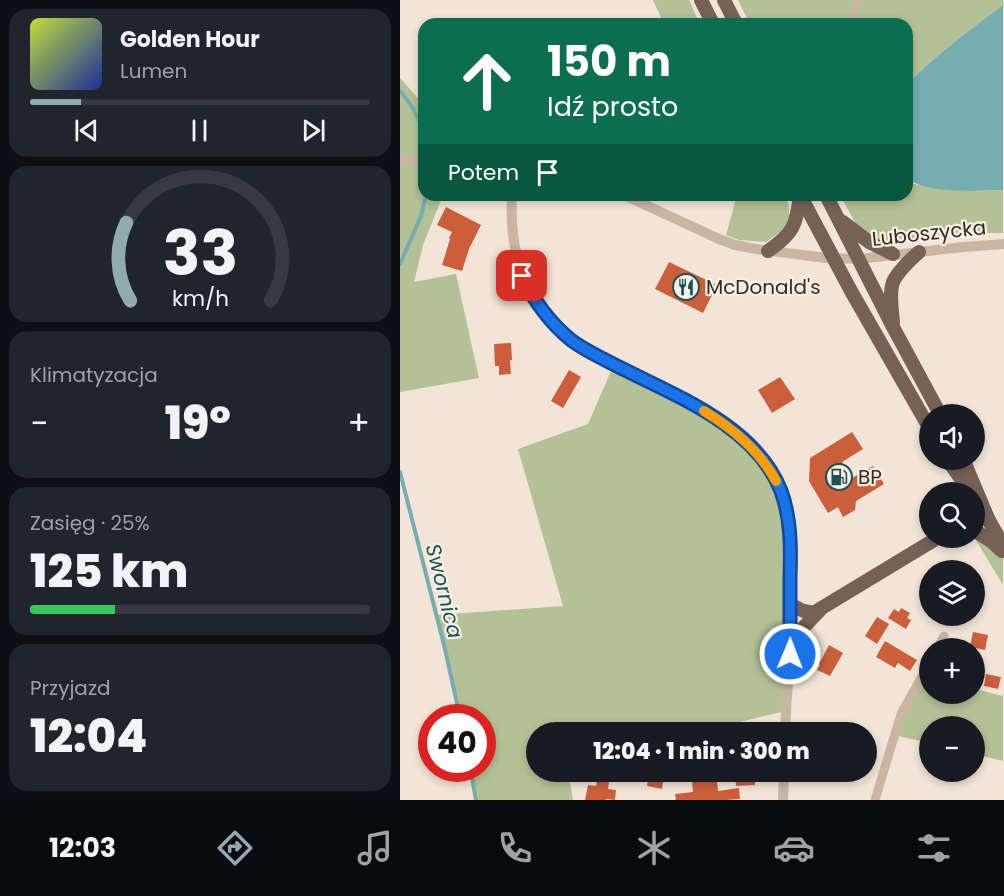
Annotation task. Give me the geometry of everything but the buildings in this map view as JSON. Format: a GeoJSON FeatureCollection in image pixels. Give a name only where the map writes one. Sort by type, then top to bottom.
{"type":"FeatureCollection","features":[{"type":"Feature","properties":{"kind":"main road"},"geometry":{"type":"LineString","coordinates":[[701,0],[710,18]]}},
{"type":"Feature","properties":{"kind":"main road"},"geometry":{"type":"LineString","coordinates":[[724,0],[733,18]]}},
{"type":"Feature","properties":{"kind":"main road"},"geometry":{"type":"LineString","coordinates":[[768,251],[786,238],[794,226],[799,201]]}},
{"type":"Feature","properties":{"kind":"main road"},"geometry":{"type":"LineString","coordinates":[[803,201],[851,291],[919,410]]}},
{"type":"Feature","properties":{"kind":"main road"},"geometry":{"type":"LineString","coordinates":[[829,201],[935,404]]}},
{"type":"Feature","properties":{"kind":"main road"},"geometry":{"type":"LineString","coordinates":[[839,219],[869,242],[893,254]]}},
{"type":"Feature","properties":{"kind":"main road"},"geometry":{"type":"LineString","coordinates":[[893,327],[891,300],[893,282],[919,252]]}},
{"type":"Feature","properties":{"kind":"main road"},"geometry":{"type":"LineString","coordinates":[[968,470],[990,523]]}},
{"type":"Feature","properties":{"kind":"main road"},"geometry":{"type":"LineString","coordinates":[[985,516],[1003,547]]}},
{"type":"Feature","properties":{"kind":"main road"},"geometry":{"type":"LineString","coordinates":[[985,537],[1003,552]]}},
{"type":"Feature","properties":{"kind":"main road"},"geometry":{"type":"LineString","coordinates":[[790,604],[808,612],[815,612],[921,548]]}},
{"type":"Feature","properties":{"kind":"main road"},"geometry":{"type":"LineString","coordinates":[[790,654],[802,629],[822,608]]}},
{"type":"Feature","properties":{"kind":"street"},"geometry":{"type":"LineString","coordinates":[[852,18],[857,0]]}},
{"type":"Feature","properties":{"kind":"street"},"geometry":{"type":"LineString","coordinates":[[512,201],[511,228],[517,262],[532,295],[549,319],[573,341],[589,351],[673,394],[721,422],[749,445],[773,474],[786,507],[789,529],[790,654],[786,722]]}},
{"type":"Feature","properties":{"kind":"street","name":"Luboszycka"},"geometry":{"type":"LineString","coordinates":[[637,201],[725,241],[747,248],[768,251],[859,259],[1003,244]]}},
{"type":"Feature","properties":{"kind":"street"},"geometry":{"type":"LineString","coordinates":[[875,800],[901,714],[919,682]]}},
{"type":"Feature","properties":{"kind":"street"},"geometry":{"type":"LineString","coordinates":[[783,800],[784,782]]}},
{"type":"Feature","properties":{"kind":"green space"},"geometry":{"type":"Polygon","coordinates":[[[653,0],[689,0],[697,18],[661,18],[653,0]]]}},
{"type":"Feature","properties":{"kind":"green space"},"geometry":{"type":"Polygon","coordinates":[[[738,0],[1003,0],[1004,5],[941,53],[913,78],[913,18],[747,18],[738,0]]]}},
{"type":"Feature","properties":{"kind":"green space"},"geometry":{"type":"Polygon","coordinates":[[[400,78],[418,98],[418,201],[441,201],[423,245],[414,282],[456,274],[479,378],[400,392],[400,78]]]}},
{"type":"Feature","properties":{"kind":"green space"},"geometry":{"type":"Polygon","coordinates":[[[913,183],[969,191],[1003,190],[1003,233],[958,233],[888,241],[870,237],[858,228],[843,201],[913,201],[913,183]]]}},
{"type":"Feature","properties":{"kind":"green space"},"geometry":{"type":"Polygon","coordinates":[[[735,201],[787,201],[789,218],[787,223],[766,242],[739,240],[726,235],[735,201]]]}},
{"type":"Feature","properties":{"kind":"green space"},"geometry":{"type":"Polygon","coordinates":[[[614,364],[673,394],[760,456],[786,507],[786,711],[739,722],[526,722],[526,782],[570,782],[573,800],[476,800],[473,782],[496,782],[496,704],[457,704],[436,615],[563,606],[518,449],[588,424],[614,364]]]}},
{"type":"Feature","properties":{"kind":"green space"},"geometry":{"type":"Polygon","coordinates":[[[1003,533],[1003,585],[981,548],[985,548],[985,535],[1003,533]]]}},
{"type":"Feature","properties":{"kind":"green space"},"geometry":{"type":"Polygon","coordinates":[[[919,682],[919,704],[985,704],[985,692],[1003,696],[1003,761],[985,756],[985,716],[919,716],[919,741],[894,735],[919,682]]]}},
{"type":"Feature","properties":{"kind":"water"},"geometry":{"type":"Polygon","coordinates":[[[1003,5],[1003,190],[941,189],[913,182],[913,78],[1003,5]]]}},
{"type":"Feature","properties":{"kind":"waterway","name":"Swornica"},"geometry":{"type":"LineString","coordinates":[[400,91],[408,100],[418,119]]}},
{"type":"Feature","properties":{"kind":"waterway","name":"Swornica"},"geometry":{"type":"LineString","coordinates":[[400,264],[421,216],[425,201]]}},
{"type":"Feature","properties":{"kind":"waterway","name":"Swornica"},"geometry":{"type":"LineString","coordinates":[[400,472],[457,704]]}},
{"type":"Feature","properties":{"kind":"waterway","name":"Swornica"},"geometry":{"type":"LineString","coordinates":[[473,782],[476,800]]}},
{"type":"Feature","properties":{"kind":"slow traffic"},"geometry":{"type":"LineString","coordinates":[[704,411],[749,445],[760,456],[776,481]]}},
{"type":"Feature","properties":{"kind":"place","name":"McDonald's"},"geometry":{"type":"Point","coordinates":[686,287]}},
{"type":"Feature","properties":{"kind":"place","name":"BP"},"geometry":{"type":"Point","coordinates":[839,477]}},
{"type":"Feature","properties":{"kind":"route"},"geometry":{"type":"LineString","coordinates":[[522,276],[549,319],[573,341],[704,411],[737,434],[760,456],[776,480],[786,507],[790,561],[790,654]]}}]}
